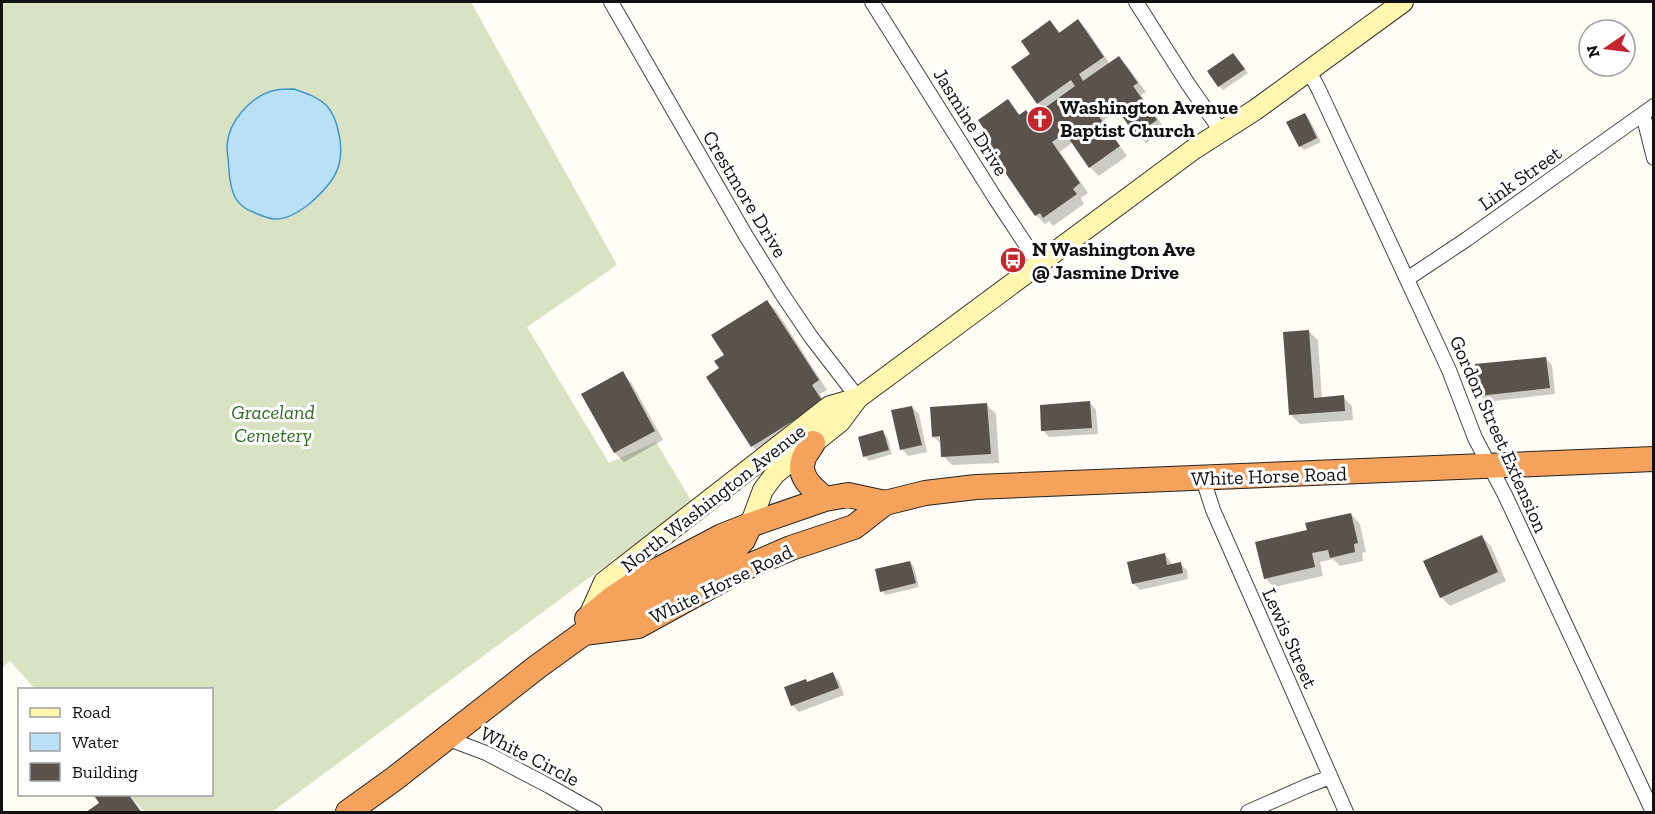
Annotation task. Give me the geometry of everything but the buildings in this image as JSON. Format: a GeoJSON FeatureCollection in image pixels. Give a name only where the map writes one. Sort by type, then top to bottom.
{"type":"FeatureCollection","features":[{"type":"Feature","properties":{"kind":"highway"},"geometry":{"type":"LineString","coordinates":[[813,443],[802,461],[802,472],[812,489],[825,499]]}},
{"type":"Feature","properties":{"kind":"highway","name":"White Horse Road"},"geometry":{"type":"LineString","coordinates":[[348,813],[537,667],[585,626],[638,626],[742,569],[791,548],[854,526],[885,503],[925,493],[976,487],[1653,459]]}},
{"type":"Feature","properties":{"kind":"highway","name":"White Horse Road"},"geometry":{"type":"LineString","coordinates":[[750,525],[825,499],[848,495],[885,503]]}},
{"type":"Feature","properties":{"kind":"highway"},"geometry":{"type":"LineString","coordinates":[[585,626],[624,611],[651,593],[732,552],[743,540],[750,525]]}},
{"type":"Feature","properties":{"kind":"main road","name":"North Washington Avenue"},"geometry":{"type":"LineString","coordinates":[[750,525],[764,490],[775,474],[840,422],[858,398],[1194,149],[1309,71],[1404,2]]}},
{"type":"Feature","properties":{"kind":"main road","name":"North Washington Avenue"},"geometry":{"type":"LineString","coordinates":[[585,626],[604,582],[830,406],[858,398]]}},
{"type":"Feature","properties":{"kind":"street","name":"Crestmore Drive"},"geometry":{"type":"LineString","coordinates":[[611,2],[782,294],[811,337],[858,398]]}},
{"type":"Feature","properties":{"kind":"street","name":"Jasmine Drive"},"geometry":{"type":"LineString","coordinates":[[872,2],[1038,263]]}},
{"type":"Feature","properties":{"kind":"street"},"geometry":{"type":"LineString","coordinates":[[1136,2],[1221,131]]}},
{"type":"Feature","properties":{"kind":"street","name":"Gordon Street Extension"},"geometry":{"type":"LineString","coordinates":[[1309,71],[1449,370],[1475,438],[1505,495],[1653,813]]}},
{"type":"Feature","properties":{"kind":"street"},"geometry":{"type":"LineString","coordinates":[[1648,110],[1653,158]]}},
{"type":"Feature","properties":{"kind":"street","name":"Link Street"},"geometry":{"type":"LineString","coordinates":[[1407,279],[1648,110]]}},
{"type":"Feature","properties":{"kind":"street","name":"Lewis Street"},"geometry":{"type":"LineString","coordinates":[[1203,478],[1213,510],[1346,813]]}},
{"type":"Feature","properties":{"kind":"street","name":"White Circle"},"geometry":{"type":"LineString","coordinates":[[446,738],[486,753],[595,813]]}},
{"type":"Feature","properties":{"kind":"street"},"geometry":{"type":"LineString","coordinates":[[1248,813],[1330,777]]}},
{"type":"Feature","properties":{"kind":"green space","name":"Graceland Cemetery"},"geometry":{"type":"Polygon","coordinates":[[[2,2],[471,2],[617,265],[527,327],[609,463],[656,442],[692,502],[272,812],[145,812],[130,796],[213,796],[213,688],[34,688],[10,661],[2,668],[2,2]]]}},
{"type":"Feature","properties":{"kind":"water"},"geometry":{"type":"Polygon","coordinates":[[[294,89],[320,100],[331,111],[336,123],[341,153],[336,172],[325,189],[297,212],[288,217],[272,219],[247,209],[238,201],[232,191],[227,145],[232,127],[250,103],[267,93],[294,89]]]}},
{"type":"Feature","properties":{"kind":"place","name":"Washington Avenue Baptist Church"},"geometry":{"type":"Point","coordinates":[1040,119]}},
{"type":"Feature","properties":{"kind":"place","name":"N Washington Ave @ Jasmine Drive"},"geometry":{"type":"Point","coordinates":[1013,260]}}]}
